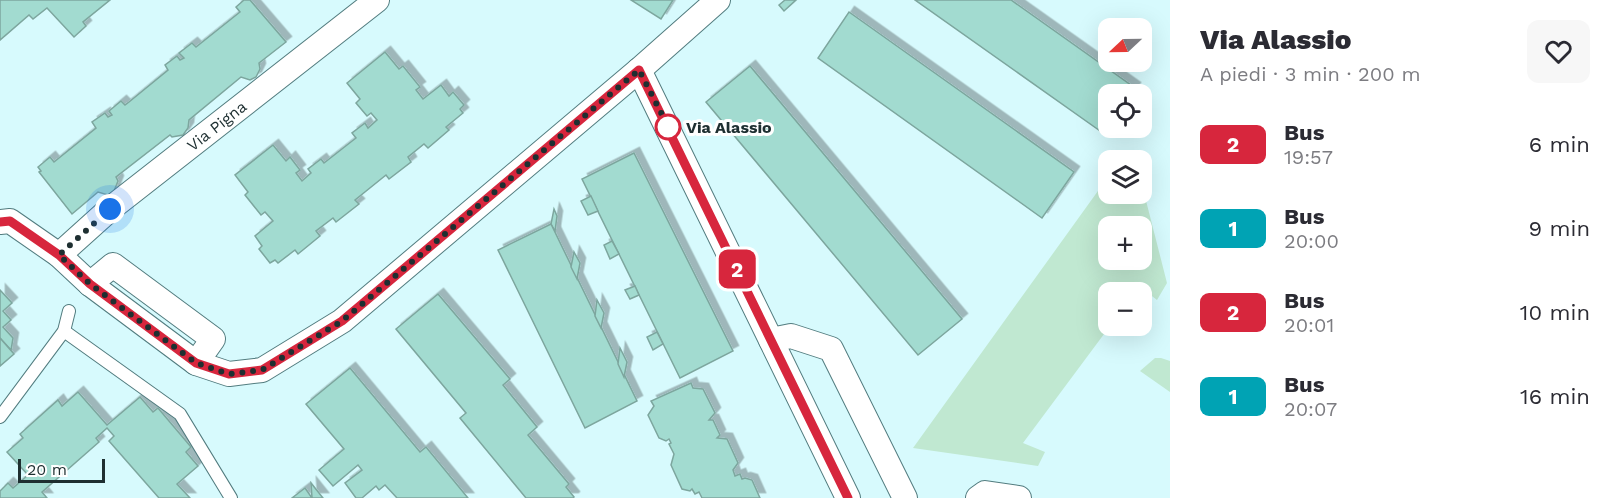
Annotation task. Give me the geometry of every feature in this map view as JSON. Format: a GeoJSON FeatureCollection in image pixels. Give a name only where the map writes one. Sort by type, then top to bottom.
{"type":"FeatureCollection","features":[{"type":"Feature","properties":{"kind":"street","name":"Via Pigna"},"geometry":{"type":"LineString","coordinates":[[59,255],[110,209],[378,0]]}},
{"type":"Feature","properties":{"kind":"street"},"geometry":{"type":"LineString","coordinates":[[0,222],[10,221],[59,255],[90,284],[113,265],[213,339],[196,363],[229,374],[262,370],[342,321],[639,70],[718,0]]}},
{"type":"Feature","properties":{"kind":"street"},"geometry":{"type":"LineString","coordinates":[[639,70],[848,498]]}},
{"type":"Feature","properties":{"kind":"street"},"geometry":{"type":"LineString","coordinates":[[771,340],[791,336],[831,349],[905,498]]}},
{"type":"Feature","properties":{"kind":"street"},"geometry":{"type":"LineString","coordinates":[[978,498],[986,493],[1019,498]]}},
{"type":"Feature","properties":{"kind":"lane"},"geometry":{"type":"LineString","coordinates":[[0,417],[64,331],[69,311]]}},
{"type":"Feature","properties":{"kind":"lane"},"geometry":{"type":"LineString","coordinates":[[64,331],[180,414],[231,498]]}},
{"type":"Feature","properties":{"kind":"green space"},"geometry":{"type":"Polygon","coordinates":[[[1098,191],[1098,204],[1147,204],[1150,216],[1098,216],[1098,270],[1152,270],[1152,224],[1167,283],[1157,300],[1152,296],[1152,282],[1098,282],[1098,336],[1103,336],[1023,443],[1045,452],[1038,466],[913,448],[1098,191]]]}},
{"type":"Feature","properties":{"kind":"green space"},"geometry":{"type":"Polygon","coordinates":[[[1155,358],[1170,361],[1170,392],[1140,371],[1155,358]]]}},
{"type":"Feature","properties":{"kind":"building"},"geometry":{"type":"Polygon","coordinates":[[[0,0],[110,0],[83,22],[86,26],[74,37],[47,8],[33,19],[29,15],[0,40],[0,0]]]}},
{"type":"Feature","properties":{"kind":"building"},"geometry":{"type":"Polygon","coordinates":[[[244,0],[250,0],[286,42],[259,63],[260,69],[256,77],[250,80],[241,77],[189,120],[188,128],[183,135],[172,137],[170,135],[116,177],[118,181],[114,191],[108,195],[98,192],[72,214],[39,172],[41,171],[38,167],[50,157],[54,162],[96,128],[92,122],[105,113],[108,117],[112,115],[109,111],[121,101],[125,105],[129,102],[168,70],[165,65],[177,56],[180,60],[184,58],[179,53],[192,43],[196,47],[240,12],[236,7],[244,0]]]}},
{"type":"Feature","properties":{"kind":"building"},"geometry":{"type":"Polygon","coordinates":[[[631,0],[673,0],[661,19],[631,0]]]}},
{"type":"Feature","properties":{"kind":"building"},"geometry":{"type":"Polygon","coordinates":[[[785,0],[796,0],[784,11],[779,5],[785,0]]]}},
{"type":"Feature","properties":{"kind":"building"},"geometry":{"type":"Polygon","coordinates":[[[915,0],[1011,0],[1098,62],[1098,72],[1112,72],[1129,84],[1098,84],[1098,129],[915,0]]]}},
{"type":"Feature","properties":{"kind":"building"},"geometry":{"type":"Polygon","coordinates":[[[849,12],[1074,172],[1042,218],[818,58],[849,12]]]}},
{"type":"Feature","properties":{"kind":"building"},"geometry":{"type":"Polygon","coordinates":[[[385,52],[399,69],[403,66],[420,87],[416,90],[423,99],[441,85],[449,96],[453,92],[464,105],[460,109],[463,113],[446,127],[449,130],[428,148],[424,144],[408,157],[411,162],[389,179],[386,175],[355,200],[359,204],[336,222],[333,218],[316,231],[320,236],[298,254],[295,250],[278,263],[275,260],[270,263],[259,249],[262,246],[255,236],[273,221],[265,212],[261,215],[245,195],[248,192],[235,175],[273,145],[286,161],[290,157],[300,170],[296,173],[302,181],[311,173],[308,169],[321,159],[324,163],[356,138],[352,133],[365,123],[368,128],[377,120],[371,113],[367,116],[356,103],[360,99],[347,83],[385,52]]]}},
{"type":"Feature","properties":{"kind":"building"},"geometry":{"type":"Polygon","coordinates":[[[750,66],[962,319],[918,355],[706,102],[750,66]]]}},
{"type":"Feature","properties":{"kind":"building"},"geometry":{"type":"Polygon","coordinates":[[[634,153],[733,351],[680,378],[582,179],[634,153]]]}},
{"type":"Feature","properties":{"kind":"building"},"geometry":{"type":"Polygon","coordinates":[[[591,196],[598,211],[588,215],[581,201],[591,196]]]}},
{"type":"Feature","properties":{"kind":"building"},"geometry":{"type":"Polygon","coordinates":[[[554,209],[557,216],[555,231],[551,224],[554,209]]]}},
{"type":"Feature","properties":{"kind":"building"},"geometry":{"type":"Polygon","coordinates":[[[551,224],[637,401],[585,428],[498,250],[551,224]]]}},
{"type":"Feature","properties":{"kind":"building"},"geometry":{"type":"Polygon","coordinates":[[[612,241],[619,254],[610,259],[604,245],[612,241]]]}},
{"type":"Feature","properties":{"kind":"building"},"geometry":{"type":"Polygon","coordinates":[[[574,252],[580,263],[577,279],[571,267],[574,252]]]}},
{"type":"Feature","properties":{"kind":"building"},"geometry":{"type":"Polygon","coordinates":[[[635,286],[639,295],[630,299],[625,290],[635,286]]]}},
{"type":"Feature","properties":{"kind":"building"},"geometry":{"type":"Polygon","coordinates":[[[0,290],[12,303],[3,311],[11,320],[3,327],[13,338],[11,350],[0,338],[0,290]]]}},
{"type":"Feature","properties":{"kind":"building"},"geometry":{"type":"Polygon","coordinates":[[[438,294],[510,379],[503,385],[537,427],[528,435],[569,484],[566,487],[573,498],[526,498],[460,418],[466,413],[396,329],[438,294]]]}},
{"type":"Feature","properties":{"kind":"building"},"geometry":{"type":"Polygon","coordinates":[[[597,300],[604,313],[601,328],[595,316],[597,300]]]}},
{"type":"Feature","properties":{"kind":"building"},"geometry":{"type":"Polygon","coordinates":[[[657,332],[663,344],[653,350],[647,337],[657,332]]]}},
{"type":"Feature","properties":{"kind":"building"},"geometry":{"type":"Polygon","coordinates":[[[0,338],[14,354],[0,366],[0,338]]]}},
{"type":"Feature","properties":{"kind":"building"},"geometry":{"type":"Polygon","coordinates":[[[620,348],[627,362],[624,377],[618,364],[620,348]]]}},
{"type":"Feature","properties":{"kind":"building"},"geometry":{"type":"Polygon","coordinates":[[[350,368],[420,452],[426,447],[468,498],[397,498],[385,485],[379,490],[376,486],[362,498],[356,498],[345,483],[362,470],[358,465],[333,486],[319,470],[344,449],[306,404],[350,368]]]}},
{"type":"Feature","properties":{"kind":"building"},"geometry":{"type":"Polygon","coordinates":[[[691,383],[693,388],[703,389],[715,413],[709,420],[713,420],[720,435],[717,438],[727,439],[738,463],[733,470],[735,476],[740,474],[742,479],[752,480],[760,498],[702,498],[699,492],[695,494],[692,489],[690,491],[682,489],[671,465],[674,454],[669,444],[671,443],[669,439],[666,441],[659,438],[648,415],[654,406],[651,401],[691,383]]]}},
{"type":"Feature","properties":{"kind":"building"},"geometry":{"type":"Polygon","coordinates":[[[78,392],[107,425],[140,397],[153,412],[158,408],[191,447],[186,452],[198,466],[177,484],[190,498],[159,498],[109,441],[114,436],[107,428],[96,438],[99,442],[42,492],[47,498],[0,498],[0,491],[8,483],[13,488],[28,475],[7,452],[23,438],[20,434],[58,400],[62,406],[78,392]]]}},
{"type":"Feature","properties":{"kind":"building"},"geometry":{"type":"Polygon","coordinates":[[[311,483],[323,498],[312,498],[311,483]]]}},
{"type":"Feature","properties":{"kind":"building"},"geometry":{"type":"Polygon","coordinates":[[[305,488],[312,498],[292,498],[305,488]]]}},
{"type":"Feature","properties":{"kind":"bus line","name":"2"},"geometry":{"type":"LineString","coordinates":[[0,222],[10,221],[59,255],[90,284],[196,363],[229,374],[262,370],[342,321],[639,70],[848,498]]}},
{"type":"Feature","properties":{"kind":"place","name":"Via Alassio"},"geometry":{"type":"Point","coordinates":[668,127]}},
{"type":"Feature","properties":{"kind":"route"},"geometry":{"type":"LineString","coordinates":[[110,209],[59,255],[90,284],[196,363],[229,374],[262,370],[342,321],[639,70],[670,130],[668,127]]}}]}
